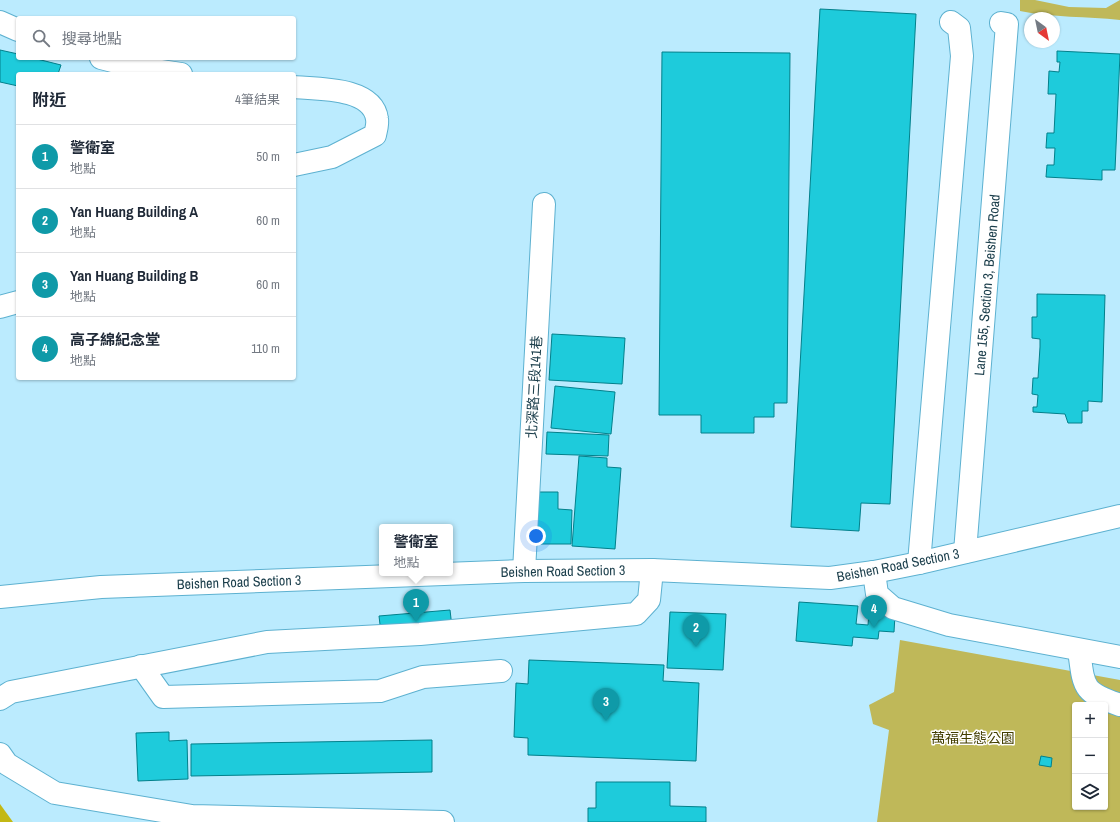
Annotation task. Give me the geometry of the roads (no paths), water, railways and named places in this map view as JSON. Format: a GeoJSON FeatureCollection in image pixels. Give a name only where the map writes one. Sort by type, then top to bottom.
{"type":"FeatureCollection","features":[{"type":"Feature","properties":{"kind":"main road"},"geometry":{"type":"LineString","coordinates":[[0,22],[16,29]]}},
{"type":"Feature","properties":{"kind":"main road"},"geometry":{"type":"LineString","coordinates":[[919,563],[962,56],[959,28],[951,22]]}},
{"type":"Feature","properties":{"kind":"main road","name":"Lane 155, Section 3, Beishen Road"},"geometry":{"type":"LineString","coordinates":[[965,552],[1007,24],[1001,23]]}},
{"type":"Feature","properties":{"kind":"main road"},"geometry":{"type":"LineString","coordinates":[[110,60],[140,68],[167,72]]}},
{"type":"Feature","properties":{"kind":"main road"},"geometry":{"type":"LineString","coordinates":[[296,87],[347,91],[372,105],[378,119],[376,135],[332,157],[296,165]]}},
{"type":"Feature","properties":{"kind":"main road","name":"北深路三段141巷"},"geometry":{"type":"LineString","coordinates":[[524,571],[544,204]]}},
{"type":"Feature","properties":{"kind":"main road"},"geometry":{"type":"LineString","coordinates":[[0,307],[16,303]]}},
{"type":"Feature","properties":{"kind":"main road","name":"Beishen Road Section 3"},"geometry":{"type":"LineString","coordinates":[[453,574],[524,571],[652,570],[830,578],[874,572],[919,563],[1120,516]]}},
{"type":"Feature","properties":{"kind":"main road"},"geometry":{"type":"LineString","coordinates":[[0,699],[11,692],[267,642],[420,634],[636,614],[649,600],[652,570]]}},
{"type":"Feature","properties":{"kind":"main road"},"geometry":{"type":"LineString","coordinates":[[874,572],[877,594],[894,608],[949,625],[1120,657]]}},
{"type":"Feature","properties":{"kind":"main road","name":"Beishen Road Section 3"},"geometry":{"type":"LineString","coordinates":[[0,597],[101,587],[392,576]]}},
{"type":"Feature","properties":{"kind":"main road"},"geometry":{"type":"LineString","coordinates":[[1079,650],[1083,681],[1086,688],[1098,698],[1120,705]]}},
{"type":"Feature","properties":{"kind":"main road"},"geometry":{"type":"LineString","coordinates":[[141,666],[163,697],[380,691],[423,677],[501,671]]}},
{"type":"Feature","properties":{"kind":"main road"},"geometry":{"type":"LineString","coordinates":[[0,754],[7,764],[55,793],[192,816],[443,822]]}},
{"type":"Feature","properties":{"kind":"place","name":"警衛室"},"geometry":{"type":"Point","coordinates":[416,622]}},
{"type":"Feature","properties":{"kind":"place","name":"高子綿紀念堂"},"geometry":{"type":"Point","coordinates":[874,628]}},
{"type":"Feature","properties":{"kind":"place","name":"Yan Huang Building A"},"geometry":{"type":"Point","coordinates":[696,647]}},
{"type":"Feature","properties":{"kind":"place","name":"Yan Huang Building B"},"geometry":{"type":"Point","coordinates":[606,721]}},
{"type":"Feature","properties":{"kind":"park label","name":"萬福生態公園"},"geometry":{"type":"Point","coordinates":[973,738]}}]}
